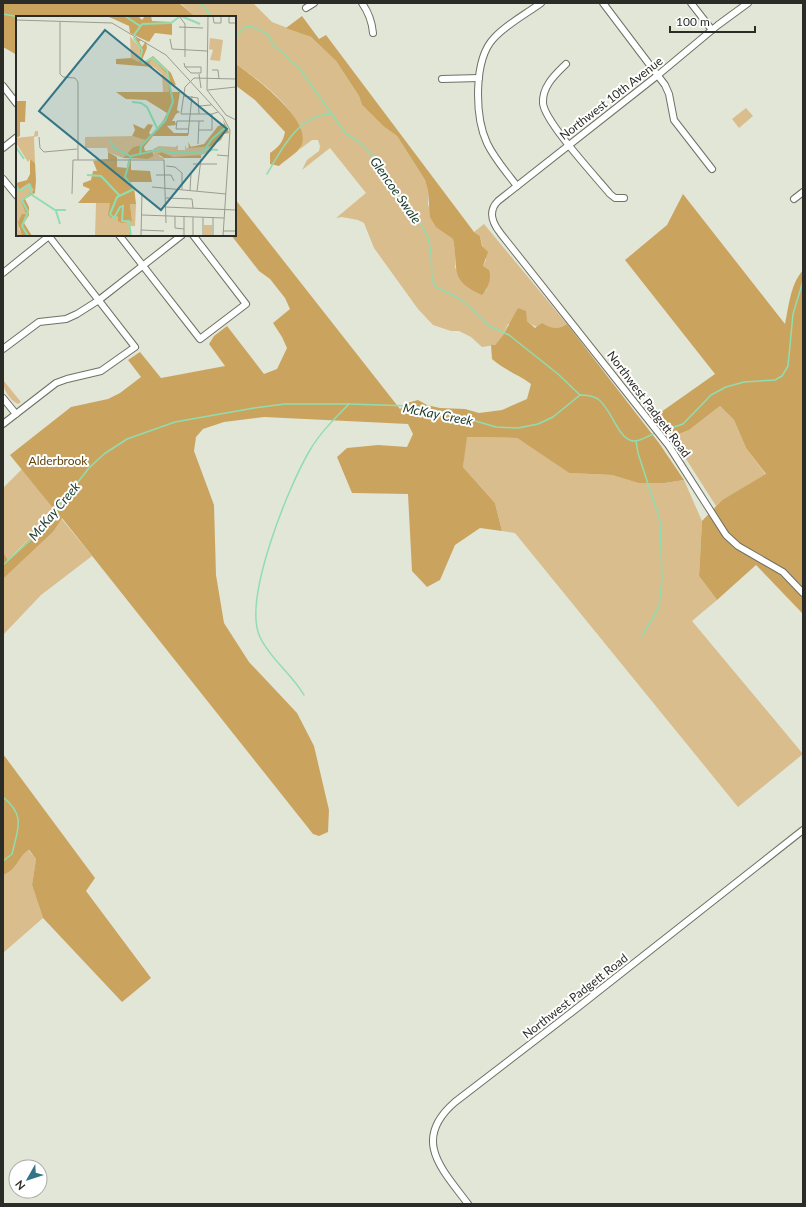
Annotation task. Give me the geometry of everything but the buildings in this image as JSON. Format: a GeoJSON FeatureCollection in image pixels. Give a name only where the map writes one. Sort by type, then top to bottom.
{"type":"FeatureCollection","features":[{"type":"Feature","properties":{"kind":"street"},"geometry":{"type":"LineString","coordinates":[[306,8],[314,3]]}},
{"type":"Feature","properties":{"kind":"street"},"geometry":{"type":"LineString","coordinates":[[362,3],[368,12],[372,23],[373,33]]}},
{"type":"Feature","properties":{"kind":"street"},"geometry":{"type":"LineString","coordinates":[[517,186],[488,145],[480,125],[479,78],[483,56],[494,37],[541,3]]}},
{"type":"Feature","properties":{"kind":"street"},"geometry":{"type":"LineString","coordinates":[[604,3],[668,90],[674,120],[712,169]]}},
{"type":"Feature","properties":{"kind":"street"},"geometry":{"type":"LineString","coordinates":[[691,3],[712,30]]}},
{"type":"Feature","properties":{"kind":"street","name":"Northwest 10th Avenue"},"geometry":{"type":"LineString","coordinates":[[492,213],[495,204],[658,75],[712,30],[748,3]]}},
{"type":"Feature","properties":{"kind":"street"},"geometry":{"type":"LineString","coordinates":[[566,64],[549,82],[545,91],[543,102],[545,112],[569,145],[610,194],[615,198],[624,198]]}},
{"type":"Feature","properties":{"kind":"street"},"geometry":{"type":"LineString","coordinates":[[442,79],[479,78]]}},
{"type":"Feature","properties":{"kind":"street"},"geometry":{"type":"LineString","coordinates":[[3,86],[16,103]]}},
{"type":"Feature","properties":{"kind":"street"},"geometry":{"type":"LineString","coordinates":[[3,148],[16,137]]}},
{"type":"Feature","properties":{"kind":"street"},"geometry":{"type":"LineString","coordinates":[[3,179],[16,195]]}},
{"type":"Feature","properties":{"kind":"street"},"geometry":{"type":"LineString","coordinates":[[794,199],[803,192]]}},
{"type":"Feature","properties":{"kind":"street","name":"Northwest Padgett Road"},"geometry":{"type":"LineString","coordinates":[[492,213],[494,224],[501,234],[669,446],[730,540],[745,551],[783,572],[803,593]]}},
{"type":"Feature","properties":{"kind":"street"},"geometry":{"type":"LineString","coordinates":[[3,273],[48,236],[135,347],[101,371],[56,383],[3,424]]}},
{"type":"Feature","properties":{"kind":"street"},"geometry":{"type":"LineString","coordinates":[[119,236],[200,339],[246,304],[193,236]]}},
{"type":"Feature","properties":{"kind":"street"},"geometry":{"type":"LineString","coordinates":[[3,349],[39,322],[66,319],[77,314],[99,300],[181,236]]}},
{"type":"Feature","properties":{"kind":"street"},"geometry":{"type":"LineString","coordinates":[[3,398],[16,414]]}},
{"type":"Feature","properties":{"kind":"street","name":"Northwest Padgett Road"},"geometry":{"type":"LineString","coordinates":[[468,1204],[440,1167],[434,1155],[432,1136],[441,1115],[455,1102],[803,830]]}},
{"type":"Feature","properties":{"kind":"shaded area"},"geometry":{"type":"Polygon","coordinates":[[[180,3],[253,3],[272,22],[311,37],[336,61],[359,96],[362,105],[383,126],[397,136],[425,180],[428,191],[428,205],[445,233],[453,239],[455,268],[486,291],[488,283],[483,266],[486,260],[480,236],[474,232],[484,224],[567,324],[562,327],[546,329],[536,327],[527,321],[508,324],[503,335],[495,345],[482,347],[471,337],[459,331],[451,331],[433,325],[418,309],[374,248],[364,223],[358,220],[342,217],[336,218],[366,193],[330,148],[302,170],[307,160],[319,151],[320,146],[318,140],[312,140],[300,149],[301,137],[298,124],[290,112],[269,89],[236,64],[236,16],[195,16],[180,3]]]}},
{"type":"Feature","properties":{"kind":"shaded area"},"geometry":{"type":"Polygon","coordinates":[[[746,108],[753,116],[739,128],[732,119],[746,108]]]}},
{"type":"Feature","properties":{"kind":"shaded area"},"geometry":{"type":"Polygon","coordinates":[[[3,380],[21,402],[18,404],[9,397],[5,390],[3,380]]]}},
{"type":"Feature","properties":{"kind":"shaded area"},"geometry":{"type":"Polygon","coordinates":[[[720,406],[734,420],[746,448],[766,475],[722,500],[716,506],[672,437],[689,430],[720,406]]]}},
{"type":"Feature","properties":{"kind":"shaded area"},"geometry":{"type":"Polygon","coordinates":[[[466,437],[517,438],[569,473],[612,475],[638,483],[665,483],[684,480],[702,521],[699,576],[717,600],[692,621],[803,754],[738,807],[515,533],[502,531],[495,503],[463,467],[466,437]]]}},
{"type":"Feature","properties":{"kind":"shaded area"},"geometry":{"type":"Polygon","coordinates":[[[22,469],[56,512],[7,561],[3,552],[3,488],[22,469]]]}},
{"type":"Feature","properties":{"kind":"shaded area"},"geometry":{"type":"Polygon","coordinates":[[[61,518],[92,556],[41,595],[3,635],[3,579],[53,532],[61,518]]]}},
{"type":"Feature","properties":{"kind":"shaded area"},"geometry":{"type":"Polygon","coordinates":[[[28,850],[36,859],[32,885],[43,918],[3,953],[3,875],[13,868],[24,851],[28,850]]]}},
{"type":"Feature","properties":{"kind":"green space"},"geometry":{"type":"Polygon","coordinates":[[[3,3],[179,3],[195,16],[16,16],[16,54],[3,47],[3,3]]]}},
{"type":"Feature","properties":{"kind":"green space"},"geometry":{"type":"Polygon","coordinates":[[[302,16],[319,39],[326,35],[474,232],[480,236],[482,246],[488,252],[483,266],[489,270],[490,277],[488,286],[482,295],[471,290],[459,279],[453,239],[436,227],[430,217],[428,191],[425,180],[397,136],[383,126],[362,105],[359,96],[336,61],[311,37],[286,28],[302,16]]]}},
{"type":"Feature","properties":{"kind":"green space"},"geometry":{"type":"Polygon","coordinates":[[[236,64],[268,89],[291,113],[299,126],[303,137],[300,148],[279,166],[270,164],[270,153],[280,144],[285,132],[255,100],[236,86],[236,64]]]}},
{"type":"Feature","properties":{"kind":"green space"},"geometry":{"type":"Polygon","coordinates":[[[683,194],[785,324],[795,282],[803,270],[803,614],[756,565],[717,600],[699,576],[702,521],[722,500],[766,474],[746,448],[734,420],[720,406],[689,430],[672,437],[654,417],[715,374],[625,260],[667,225],[683,194]]]}},
{"type":"Feature","properties":{"kind":"green space","name":"Alderbrook"},"geometry":{"type":"Polygon","coordinates":[[[236,200],[400,409],[407,403],[418,400],[427,405],[440,408],[465,409],[479,413],[502,410],[527,399],[531,384],[492,359],[491,345],[495,345],[503,335],[518,308],[526,311],[527,321],[535,328],[542,323],[554,328],[567,324],[659,443],[684,480],[665,483],[638,483],[612,475],[569,473],[517,438],[467,437],[463,467],[495,503],[502,531],[480,528],[455,545],[440,580],[427,587],[412,571],[408,494],[352,493],[337,457],[347,448],[378,445],[407,447],[413,434],[408,424],[264,417],[224,422],[203,429],[196,437],[194,451],[214,505],[216,575],[224,623],[249,662],[297,713],[314,746],[329,810],[328,832],[319,836],[313,834],[62,518],[53,532],[3,579],[3,552],[8,561],[56,512],[10,455],[71,407],[108,399],[120,393],[141,377],[128,360],[140,352],[161,378],[225,366],[209,344],[214,336],[227,326],[264,374],[277,369],[287,348],[273,323],[290,309],[285,298],[270,279],[259,271],[232,236],[236,236],[236,200]]]}},
{"type":"Feature","properties":{"kind":"green space"},"geometry":{"type":"Polygon","coordinates":[[[3,754],[95,878],[86,891],[151,978],[122,1002],[43,918],[32,885],[36,859],[29,850],[23,854],[8,873],[3,875],[3,754]]]}},
{"type":"Feature","properties":{"kind":"waterway"},"geometry":{"type":"LineString","coordinates":[[201,3],[210,16]]}},
{"type":"Feature","properties":{"kind":"waterway","name":"Glencoe Swale"},"geometry":{"type":"LineString","coordinates":[[3,14],[16,16]]}},
{"type":"Feature","properties":{"kind":"waterway","name":"Glencoe Swale"},"geometry":{"type":"LineString","coordinates":[[236,36],[246,26],[253,27],[269,35],[272,43],[299,68],[346,134],[358,141],[378,161],[398,197],[419,221],[428,237],[431,252],[432,281],[436,287],[457,297],[471,308],[489,326],[509,335],[558,374],[580,395]]}},
{"type":"Feature","properties":{"kind":"waterway"},"geometry":{"type":"LineString","coordinates":[[267,174],[285,144],[300,127],[309,120],[331,114]]}},
{"type":"Feature","properties":{"kind":"waterway","name":"McKay Creek"},"geometry":{"type":"LineString","coordinates":[[659,432],[683,424],[711,395],[726,387],[744,382],[775,380],[782,376],[788,366],[793,314],[803,281]]}},
{"type":"Feature","properties":{"kind":"waterway","name":"McKay Creek"},"geometry":{"type":"LineString","coordinates":[[3,565],[36,535],[89,468],[104,454],[127,439],[175,422],[285,404],[349,404],[412,406],[448,413],[496,427],[518,428],[538,424],[553,417],[580,395],[582,395],[596,398],[603,403],[623,435],[628,439],[636,441],[656,433]]}},
{"type":"Feature","properties":{"kind":"waterway"},"geometry":{"type":"LineString","coordinates":[[304,695],[269,652],[260,637],[256,620],[257,597],[262,571],[270,543],[280,515],[301,467],[318,438],[349,404]]}},
{"type":"Feature","properties":{"kind":"waterway"},"geometry":{"type":"LineString","coordinates":[[636,441],[638,453],[660,521],[662,579],[659,607],[642,636]]}},
{"type":"Feature","properties":{"kind":"waterway","name":"McKay Creek"},"geometry":{"type":"LineString","coordinates":[[3,797],[15,810],[18,817],[18,830],[12,854],[3,861]]}}]}
